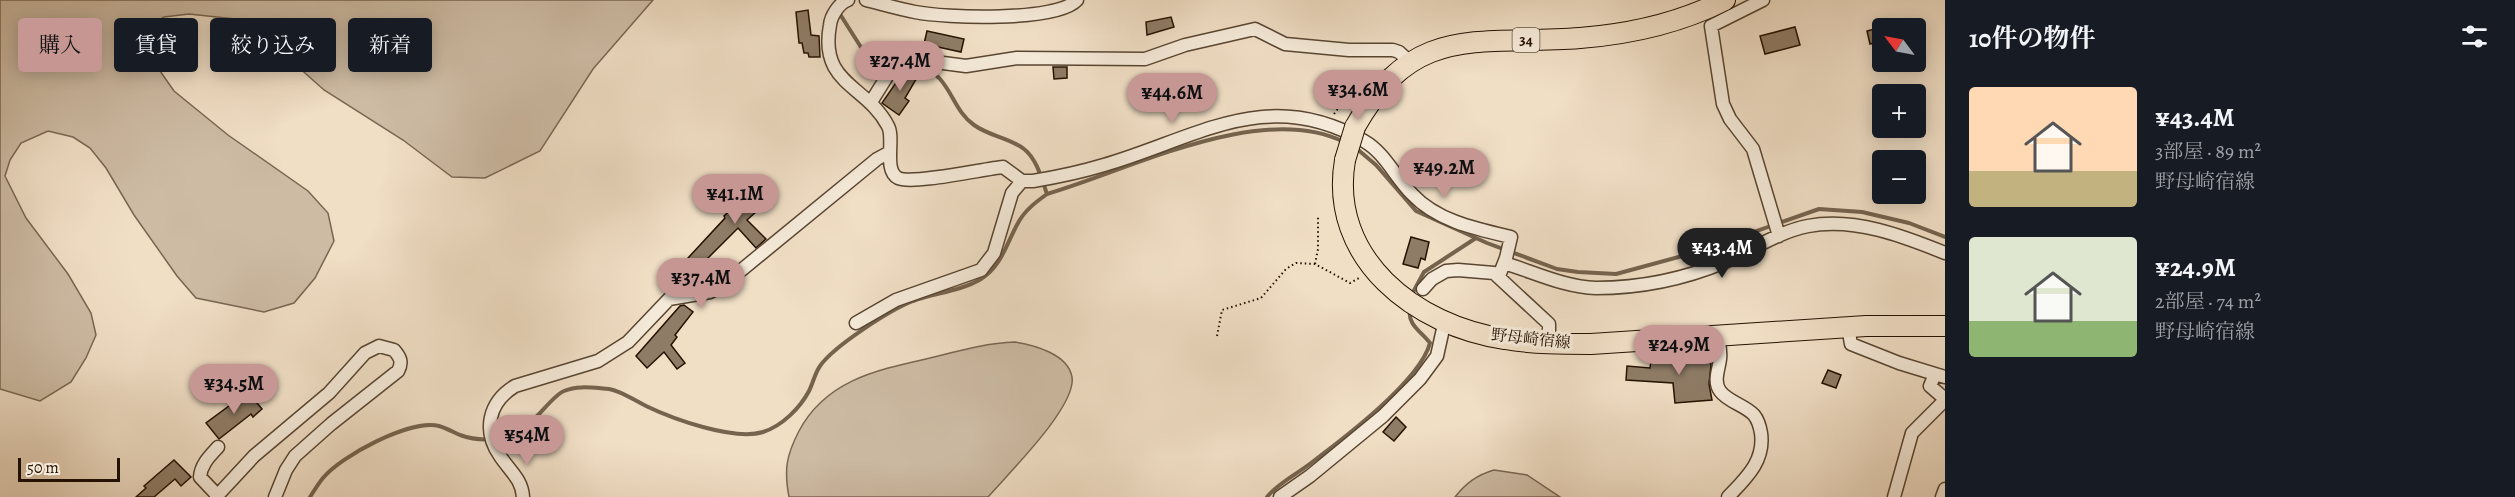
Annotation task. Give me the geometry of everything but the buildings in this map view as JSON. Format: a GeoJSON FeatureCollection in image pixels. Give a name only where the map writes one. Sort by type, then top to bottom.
{"type":"FeatureCollection","features":[{"type":"Feature","properties":{"kind":"main road","name":"野母崎宿線"},"geometry":{"type":"LineString","coordinates":[[1725,0],[1669,24],[1625,33],[1579,39],[1482,41],[1453,44],[1422,55],[1410,62],[1380,90],[1355,127],[1345,160],[1342,184],[1347,219],[1365,258],[1381,280],[1415,298],[1445,320],[1504,339],[1549,344],[1592,344],[1848,327],[1945,326]]}},
{"type":"Feature","properties":{"kind":"street"},"geometry":{"type":"LineString","coordinates":[[866,0],[916,12],[959,17],[1046,12],[1063,9],[1077,0]]}},
{"type":"Feature","properties":{"kind":"street"},"geometry":{"type":"LineString","coordinates":[[1763,0],[1711,26],[1723,104],[1730,119],[1753,150],[1779,236]]}},
{"type":"Feature","properties":{"kind":"street"},"geometry":{"type":"LineString","coordinates":[[844,3],[831,19],[828,44],[836,70],[842,80],[871,102],[889,128],[893,173],[900,179],[922,179],[1003,167],[1028,181]]}},
{"type":"Feature","properties":{"kind":"street"},"geometry":{"type":"LineString","coordinates":[[871,102],[901,61],[966,66],[1017,58],[1145,59],[1185,45],[1254,29],[1285,44],[1348,50],[1393,50],[1399,52],[1410,62]]}},
{"type":"Feature","properties":{"kind":"street"},"geometry":{"type":"LineString","coordinates":[[856,323],[896,300],[981,270],[994,253],[1012,193],[1028,181],[1105,165],[1209,127],[1266,115],[1327,123],[1374,148],[1413,196],[1425,205],[1448,218],[1471,227],[1510,237],[1499,276]]}},
{"type":"Feature","properties":{"kind":"street"},"geometry":{"type":"LineString","coordinates":[[523,497],[518,478],[498,454],[493,437],[492,409],[506,392],[515,386],[598,361],[628,342],[669,299],[710,292],[722,286],[876,159],[890,152]]}},
{"type":"Feature","properties":{"kind":"street"},"geometry":{"type":"LineString","coordinates":[[1505,260],[1562,283],[1593,288],[1624,287],[1683,277],[1725,262],[1779,236],[1809,226],[1849,225],[1878,230],[1945,253]]}},
{"type":"Feature","properties":{"kind":"street"},"geometry":{"type":"LineString","coordinates":[[1415,298],[1432,279],[1446,272],[1472,270],[1494,273],[1549,324],[1549,344]]}},
{"type":"Feature","properties":{"kind":"street"},"geometry":{"type":"LineString","coordinates":[[1280,497],[1310,476],[1383,416],[1420,379],[1437,356],[1445,320]]}},
{"type":"Feature","properties":{"kind":"street"},"geometry":{"type":"LineString","coordinates":[[1848,327],[1851,344],[1940,376],[1930,386],[1945,400],[1940,408],[1912,433],[1894,497]]}},
{"type":"Feature","properties":{"kind":"street"},"geometry":{"type":"LineString","coordinates":[[1718,336],[1720,358],[1717,384],[1720,391],[1754,415],[1759,424],[1761,436],[1761,455],[1751,472],[1728,497]]}},
{"type":"Feature","properties":{"kind":"street"},"geometry":{"type":"LineString","coordinates":[[218,447],[205,462],[200,477],[216,496],[254,456],[329,393],[364,353],[379,346],[394,350],[401,360],[398,371],[295,456],[286,470],[275,497]]}},
{"type":"Feature","properties":{"kind":"street"},"geometry":{"type":"LineString","coordinates":[[1942,497],[1945,489]]}},
{"type":"Feature","properties":{"kind":"path"},"geometry":{"type":"LineString","coordinates":[[1327,123],[1343,103],[1347,89],[1347,68]]}},
{"type":"Feature","properties":{"kind":"path"},"geometry":{"type":"LineString","coordinates":[[1315,264],[1318,249],[1318,217]]}},
{"type":"Feature","properties":{"kind":"path"},"geometry":{"type":"LineString","coordinates":[[1217,336],[1222,310],[1261,298],[1286,268],[1296,263],[1315,264],[1350,283],[1374,270]]}},
{"type":"Feature","properties":{"kind":"shaded area"},"geometry":{"type":"Polygon","coordinates":[[[0,0],[653,0],[593,69],[540,151],[485,178],[452,177],[403,140],[324,90],[304,72],[336,72],[336,18],[226,18],[189,14],[162,18],[114,18],[114,72],[161,72],[174,91],[228,135],[308,191],[328,213],[334,241],[315,278],[294,303],[264,312],[196,298],[177,276],[134,215],[106,168],[90,148],[73,137],[48,131],[21,143],[10,160],[5,176],[26,218],[68,274],[91,313],[96,335],[86,358],[71,382],[40,401],[0,389],[0,0]]]}},
{"type":"Feature","properties":{"kind":"shaded area"},"geometry":{"type":"Polygon","coordinates":[[[1015,342],[1040,348],[1064,362],[1072,377],[1071,390],[1053,422],[988,497],[789,497],[787,463],[799,431],[823,400],[838,389],[891,367],[972,348],[1015,342]]]}},
{"type":"Feature","properties":{"kind":"shaded area"},"geometry":{"type":"Polygon","coordinates":[[[1494,470],[1527,475],[1560,497],[1455,497],[1472,480],[1494,470]]]}},
{"type":"Feature","properties":{"kind":"waterway"},"geometry":{"type":"LineString","coordinates":[[838,11],[864,52],[900,59]]}},
{"type":"Feature","properties":{"kind":"waterway"},"geometry":{"type":"LineString","coordinates":[[919,65],[938,77],[960,110],[974,125],[1018,145],[1029,153],[1047,194]]}},
{"type":"Feature","properties":{"kind":"waterway"},"geometry":{"type":"LineString","coordinates":[[310,497],[332,469],[360,450],[394,434],[426,425],[439,426],[473,438],[493,439],[506,436],[528,425],[559,394],[575,388],[614,390],[672,417],[720,431],[736,434],[763,432],[784,421],[796,410],[809,391],[820,366],[863,329],[913,301],[965,286],[988,274],[999,261],[1021,218],[1047,194],[1155,156],[1235,134],[1274,129],[1311,131],[1344,142]]}},
{"type":"Feature","properties":{"kind":"waterway"},"geometry":{"type":"LineString","coordinates":[[1356,148],[1376,165],[1416,211],[1487,243],[1557,269],[1616,274],[1697,252],[1819,209],[1862,212],[1909,223],[1945,237]]}},
{"type":"Feature","properties":{"kind":"waterway"},"geometry":{"type":"LineString","coordinates":[[1411,296],[1424,272],[1476,238]]}},
{"type":"Feature","properties":{"kind":"waterway"},"geometry":{"type":"LineString","coordinates":[[1267,497],[1282,483],[1360,425],[1412,374],[1430,343],[1413,324],[1410,309]]}}]}
